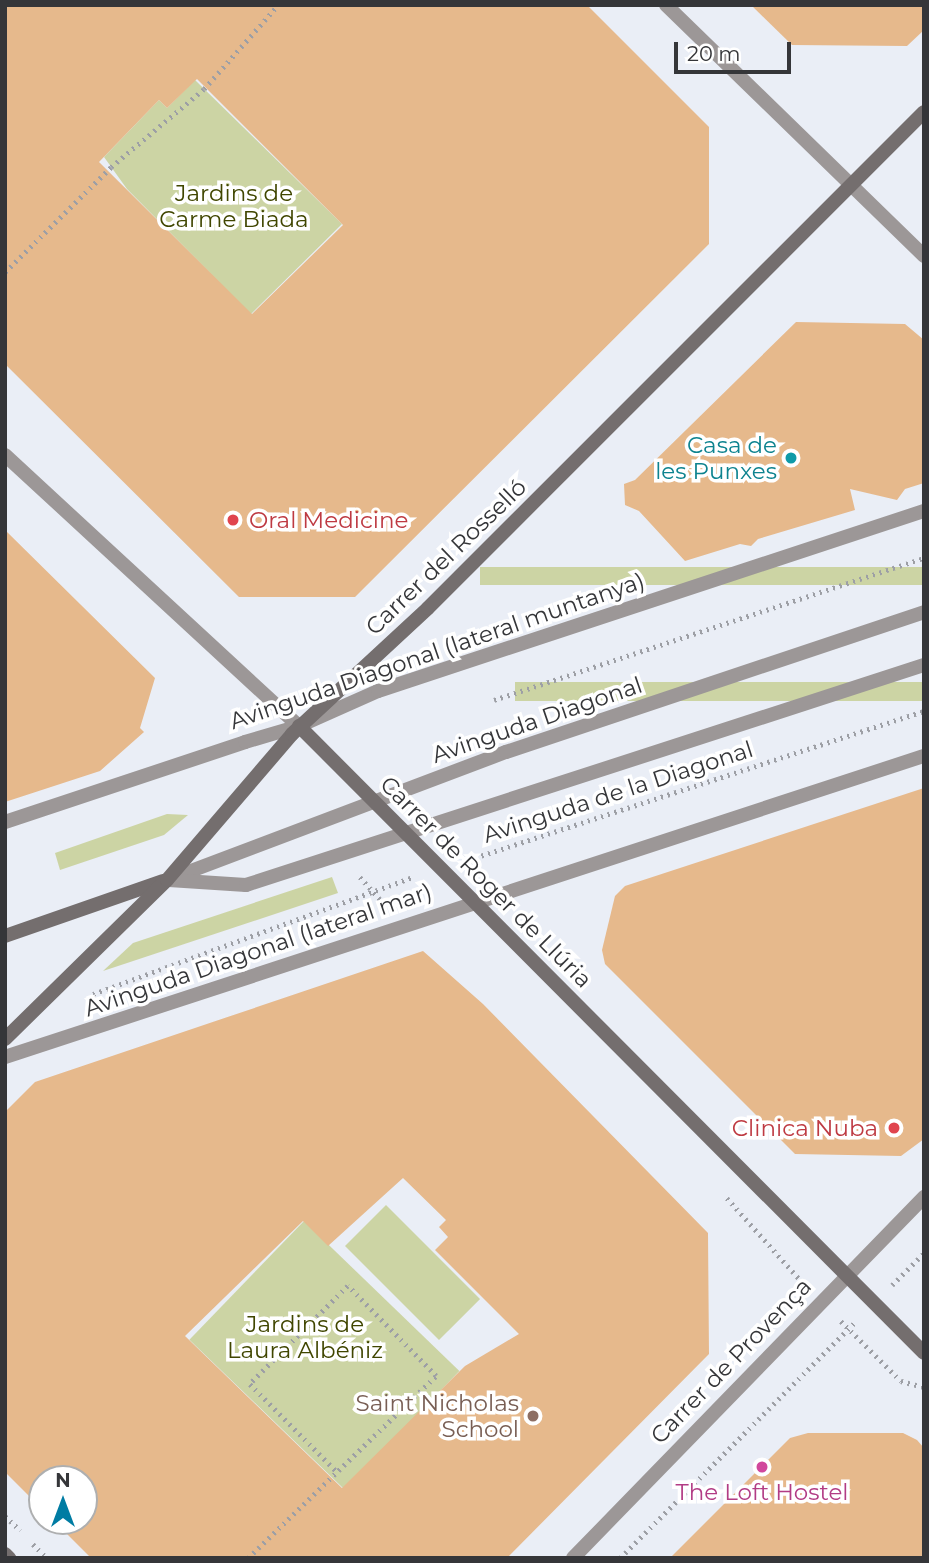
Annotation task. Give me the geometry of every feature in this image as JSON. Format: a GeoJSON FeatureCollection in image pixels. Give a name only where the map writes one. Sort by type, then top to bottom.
{"type":"FeatureCollection","features":[{"type":"Feature","properties":{"kind":"main road","name":"Carrer del Rosselló"},"geometry":{"type":"LineString","coordinates":[[5,1039],[167,880],[299,726],[428,608],[924,112]]}},
{"type":"Feature","properties":{"kind":"main road","name":"Carrer de Roger de Llúria"},"geometry":{"type":"LineString","coordinates":[[299,726],[437,870],[924,1353]]}},
{"type":"Feature","properties":{"kind":"main road","name":"Avinguda Diagonal"},"geometry":{"type":"LineString","coordinates":[[5,936],[167,880]]}},
{"type":"Feature","properties":{"kind":"street"},"geometry":{"type":"LineString","coordinates":[[666,5],[924,256]]}},
{"type":"Feature","properties":{"kind":"street","name":"Carrer de Roger de Llúria"},"geometry":{"type":"LineString","coordinates":[[5,455],[299,726]]}},
{"type":"Feature","properties":{"kind":"street","name":"Avinguda Diagonal (lateral muntanya)"},"geometry":{"type":"LineString","coordinates":[[5,822],[299,726],[378,691],[924,511]]}},
{"type":"Feature","properties":{"kind":"street","name":"Avinguda Diagonal"},"geometry":{"type":"LineString","coordinates":[[167,880],[373,802],[924,612]]}},
{"type":"Feature","properties":{"kind":"street","name":"Avinguda Diagonal"},"geometry":{"type":"LineString","coordinates":[[167,880],[246,885],[924,665]]}},
{"type":"Feature","properties":{"kind":"street","name":"Avinguda Diagonal (lateral mar)"},"geometry":{"type":"LineString","coordinates":[[5,1057],[924,755]]}},
{"type":"Feature","properties":{"kind":"street","name":"Carrer de Provença"},"geometry":{"type":"LineString","coordinates":[[573,1558],[846,1273],[924,1197]]}},
{"type":"Feature","properties":{"kind":"path"},"geometry":{"type":"LineString","coordinates":[[5,272],[111,167],[204,89],[278,5]]}},
{"type":"Feature","properties":{"kind":"path","name":"Avinguda Diagonal"},"geometry":{"type":"LineString","coordinates":[[494,700],[924,558]]}},
{"type":"Feature","properties":{"kind":"path","name":"Avinguda de la Diagonal"},"geometry":{"type":"LineString","coordinates":[[88,996],[437,870],[924,711]]}},
{"type":"Feature","properties":{"kind":"path"},"geometry":{"type":"LineString","coordinates":[[353,869],[373,893]]}},
{"type":"Feature","properties":{"kind":"path"},"geometry":{"type":"LineString","coordinates":[[620,1558],[924,1254]]}},
{"type":"Feature","properties":{"kind":"path"},"geometry":{"type":"LineString","coordinates":[[248,1558],[337,1472],[436,1376],[348,1286],[250,1384],[337,1472]]}},
{"type":"Feature","properties":{"kind":"path"},"geometry":{"type":"LineString","coordinates":[[877,1358],[901,1381],[924,1387]]}},
{"type":"Feature","properties":{"kind":"green space","name":"Jardins de Carme Biada"},"geometry":{"type":"Polygon","coordinates":[[[195,80],[342,224],[251,314],[127,189],[104,157],[159,100],[167,108],[195,80]]]}},
{"type":"Feature","properties":{"kind":"green space"},"geometry":{"type":"Polygon","coordinates":[[[480,567],[924,567],[924,585],[480,585],[480,567]]]}},
{"type":"Feature","properties":{"kind":"green space"},"geometry":{"type":"Polygon","coordinates":[[[515,682],[924,682],[924,701],[515,701],[515,682]]]}},
{"type":"Feature","properties":{"kind":"green space"},"geometry":{"type":"Polygon","coordinates":[[[167,814],[188,815],[164,835],[60,870],[55,853],[167,814]]]}},
{"type":"Feature","properties":{"kind":"green space"},"geometry":{"type":"Polygon","coordinates":[[[332,877],[338,893],[103,971],[133,943],[332,877]]]}},
{"type":"Feature","properties":{"kind":"green space"},"geometry":{"type":"Polygon","coordinates":[[[386,1205],[480,1299],[439,1340],[345,1246],[386,1205]]]}},
{"type":"Feature","properties":{"kind":"green space","name":"Jardins de Laura Albéniz"},"geometry":{"type":"Polygon","coordinates":[[[304,1221],[459,1371],[345,1490],[189,1340],[304,1221]]]}},
{"type":"Feature","properties":{"kind":"building"},"geometry":{"type":"Polygon","coordinates":[[[5,5],[587,5],[709,127],[709,244],[355,597],[239,597],[5,364],[5,5]],[[197,79],[167,108],[159,100],[99,162],[252,314],[343,225],[197,79]]]}},
{"type":"Feature","properties":{"kind":"building"},"geometry":{"type":"Polygon","coordinates":[[[751,5],[924,5],[924,30],[907,46],[792,45],[751,5]]]}},
{"type":"Feature","properties":{"kind":"building","name":"Casa de les Punxes"},"geometry":{"type":"Polygon","coordinates":[[[796,322],[905,324],[924,340],[924,483],[905,489],[897,500],[850,489],[855,510],[758,539],[751,546],[740,544],[685,561],[639,511],[625,505],[624,484],[635,480],[796,322]]]}},
{"type":"Feature","properties":{"kind":"building"},"geometry":{"type":"Polygon","coordinates":[[[5,530],[155,678],[140,728],[144,732],[100,771],[5,802],[5,530]]]}},
{"type":"Feature","properties":{"kind":"building"},"geometry":{"type":"Polygon","coordinates":[[[924,788],[924,1139],[901,1156],[795,1154],[605,964],[602,950],[615,896],[625,886],[924,788]]]}},
{"type":"Feature","properties":{"kind":"building"},"geometry":{"type":"Polygon","coordinates":[[[423,951],[483,1004],[708,1233],[709,1354],[507,1558],[91,1558],[68,1535],[98,1535],[98,1465],[28,1465],[28,1495],[5,1472],[5,1112],[35,1082],[423,951]],[[403,1178],[328,1246],[303,1221],[185,1336],[342,1488],[465,1366],[519,1334],[435,1250],[448,1237],[439,1227],[446,1220],[403,1178]]]}},
{"type":"Feature","properties":{"kind":"building"},"geometry":{"type":"Polygon","coordinates":[[[808,1433],[903,1433],[917,1440],[924,1448],[924,1558],[670,1558],[790,1438],[808,1433]]]}},
{"type":"Feature","properties":{"kind":"place","name":"Casa de les Punxes"},"geometry":{"type":"Point","coordinates":[791,458]}},
{"type":"Feature","properties":{"kind":"place","name":"Oral Medicine"},"geometry":{"type":"Point","coordinates":[233,520]}},
{"type":"Feature","properties":{"kind":"place","name":"Clinica Nuba"},"geometry":{"type":"Point","coordinates":[894,1128]}},
{"type":"Feature","properties":{"kind":"place","name":"Saint Nicholas School"},"geometry":{"type":"Point","coordinates":[533,1416]}},
{"type":"Feature","properties":{"kind":"place","name":"The Loft Hostel"},"geometry":{"type":"Point","coordinates":[762,1467]}}]}
